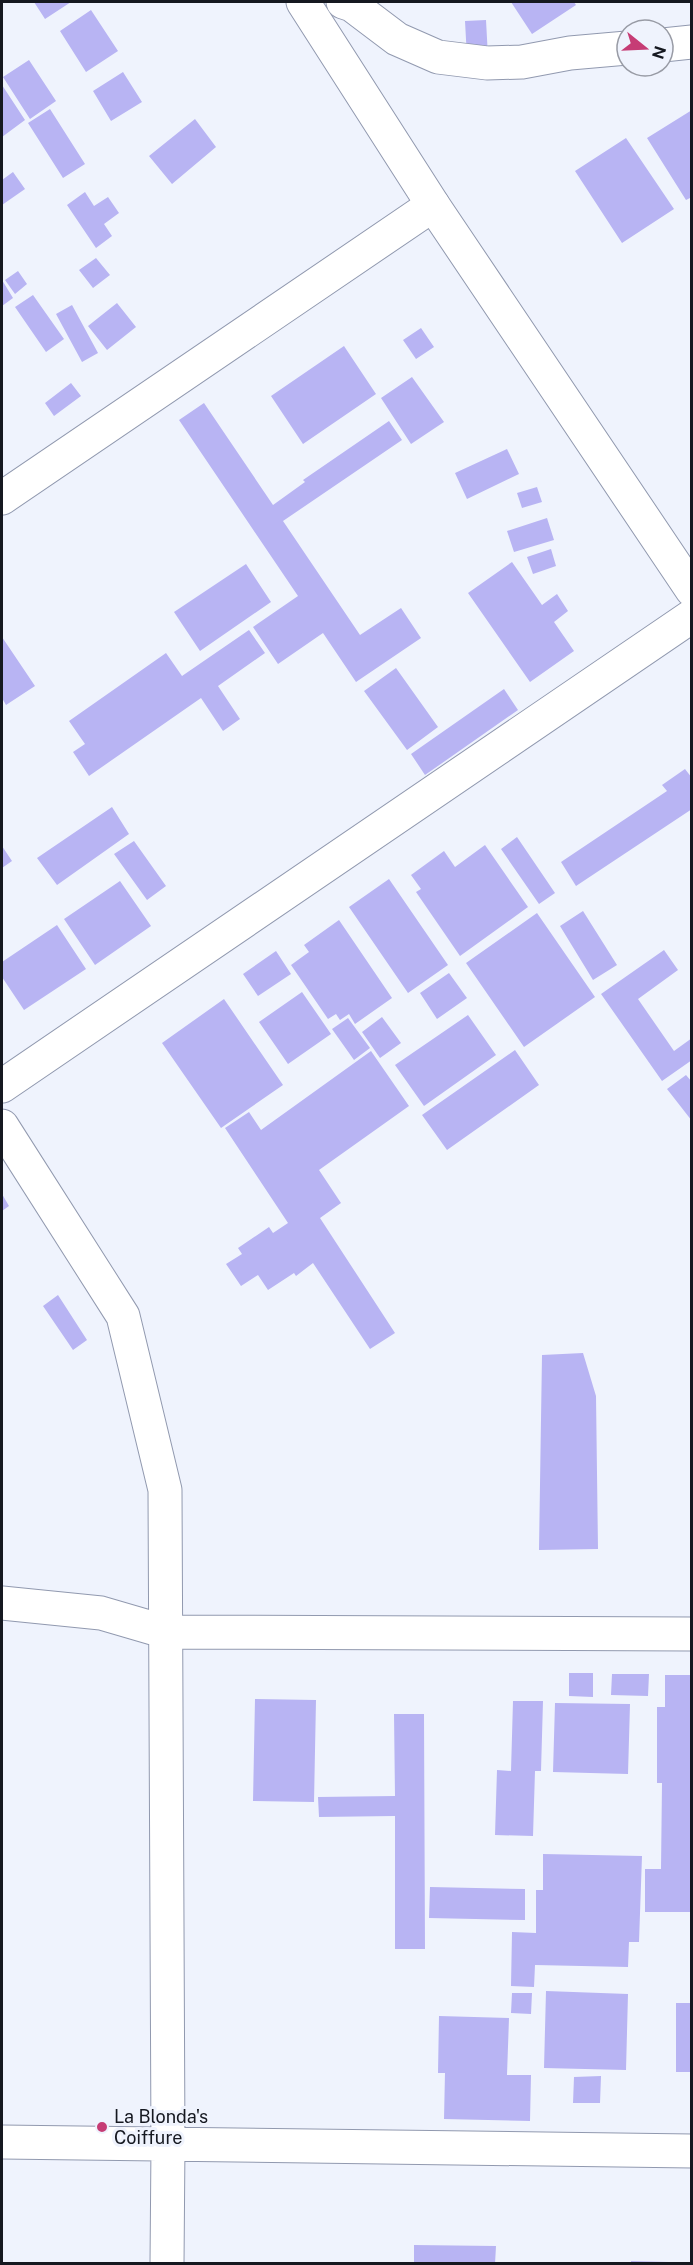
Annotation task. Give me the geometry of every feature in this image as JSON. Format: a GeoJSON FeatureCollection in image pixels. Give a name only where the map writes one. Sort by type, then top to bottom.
{"type":"FeatureCollection","features":[{"type":"Feature","properties":{"kind":"street"},"geometry":{"type":"LineString","coordinates":[[303,2],[432,205],[692,590]]}},
{"type":"Feature","properties":{"kind":"street"},"geometry":{"type":"LineString","coordinates":[[343,2],[352,5],[397,39],[438,57],[487,63],[522,62],[570,53],[615,49]]}},
{"type":"Feature","properties":{"kind":"street"},"geometry":{"type":"LineString","coordinates":[[675,44],[692,42]]}},
{"type":"Feature","properties":{"kind":"street"},"geometry":{"type":"LineString","coordinates":[[2,498],[432,205]]}},
{"type":"Feature","properties":{"kind":"street"},"geometry":{"type":"LineString","coordinates":[[2,1086],[692,616]]}},
{"type":"Feature","properties":{"kind":"street"},"geometry":{"type":"LineString","coordinates":[[2,1126],[123,1316],[165,1490],[167,2264]]}},
{"type":"Feature","properties":{"kind":"street"},"geometry":{"type":"LineString","coordinates":[[2,1604],[101,1613],[166,1632],[692,1634]]}},
{"type":"Feature","properties":{"kind":"street"},"geometry":{"type":"LineString","coordinates":[[2,2142],[692,2151]]}},
{"type":"Feature","properties":{"kind":"building"},"geometry":{"type":"Polygon","coordinates":[[[34,2],[71,2],[45,19],[34,2]]]}},
{"type":"Feature","properties":{"kind":"building"},"geometry":{"type":"Polygon","coordinates":[[[511,2],[574,2],[576,5],[532,34],[511,2]]]}},
{"type":"Feature","properties":{"kind":"building"},"geometry":{"type":"Polygon","coordinates":[[[91,10],[118,51],[86,72],[60,31],[91,10]]]}},
{"type":"Feature","properties":{"kind":"building"},"geometry":{"type":"Polygon","coordinates":[[[486,20],[488,57],[467,58],[465,21],[486,20]]]}},
{"type":"Feature","properties":{"kind":"building"},"geometry":{"type":"Polygon","coordinates":[[[29,60],[56,101],[30,119],[3,77],[29,60]]]}},
{"type":"Feature","properties":{"kind":"building"},"geometry":{"type":"Polygon","coordinates":[[[123,72],[142,102],[111,121],[93,91],[123,72]]]}},
{"type":"Feature","properties":{"kind":"building"},"geometry":{"type":"Polygon","coordinates":[[[2,85],[25,120],[2,137],[2,85]]]}},
{"type":"Feature","properties":{"kind":"building"},"geometry":{"type":"Polygon","coordinates":[[[50,109],[85,164],[63,178],[28,123],[50,109]]]}},
{"type":"Feature","properties":{"kind":"building"},"geometry":{"type":"Polygon","coordinates":[[[692,110],[692,197],[686,200],[647,138],[692,110]]]}},
{"type":"Feature","properties":{"kind":"building"},"geometry":{"type":"Polygon","coordinates":[[[195,119],[216,147],[172,184],[149,156],[195,119]]]}},
{"type":"Feature","properties":{"kind":"building"},"geometry":{"type":"Polygon","coordinates":[[[626,138],[674,209],[622,243],[575,171],[626,138]]]}},
{"type":"Feature","properties":{"kind":"building"},"geometry":{"type":"Polygon","coordinates":[[[13,172],[25,189],[2,205],[2,180],[13,172]]]}},
{"type":"Feature","properties":{"kind":"building"},"geometry":{"type":"Polygon","coordinates":[[[85,192],[94,206],[108,197],[119,213],[104,224],[112,236],[96,248],[67,205],[85,192]]]}},
{"type":"Feature","properties":{"kind":"building"},"geometry":{"type":"Polygon","coordinates":[[[96,258],[110,275],[93,288],[79,270],[96,258]]]}},
{"type":"Feature","properties":{"kind":"building"},"geometry":{"type":"Polygon","coordinates":[[[18,271],[27,284],[15,294],[5,280],[18,271]]]}},
{"type":"Feature","properties":{"kind":"building"},"geometry":{"type":"Polygon","coordinates":[[[2,280],[13,298],[2,306],[2,280]]]}},
{"type":"Feature","properties":{"kind":"building"},"geometry":{"type":"Polygon","coordinates":[[[33,295],[64,339],[46,352],[15,307],[33,295]]]}},
{"type":"Feature","properties":{"kind":"building"},"geometry":{"type":"Polygon","coordinates":[[[117,303],[136,327],[107,350],[88,326],[117,303]]]}},
{"type":"Feature","properties":{"kind":"building"},"geometry":{"type":"Polygon","coordinates":[[[72,305],[98,353],[82,362],[56,314],[72,305]]]}},
{"type":"Feature","properties":{"kind":"building"},"geometry":{"type":"Polygon","coordinates":[[[421,328],[434,347],[416,359],[403,340],[421,328]]]}},
{"type":"Feature","properties":{"kind":"building"},"geometry":{"type":"Polygon","coordinates":[[[344,346],[376,394],[303,444],[271,396],[344,346]]]}},
{"type":"Feature","properties":{"kind":"building"},"geometry":{"type":"Polygon","coordinates":[[[412,377],[444,422],[411,444],[381,398],[412,377]]]}},
{"type":"Feature","properties":{"kind":"building"},"geometry":{"type":"Polygon","coordinates":[[[71,383],[81,396],[54,416],[45,403],[71,383]]]}},
{"type":"Feature","properties":{"kind":"building"},"geometry":{"type":"Polygon","coordinates":[[[204,403],[273,505],[305,482],[303,480],[389,421],[402,440],[283,521],[360,635],[401,608],[421,638],[356,682],[323,633],[278,664],[253,627],[298,596],[179,420],[204,403]]]}},
{"type":"Feature","properties":{"kind":"building"},"geometry":{"type":"Polygon","coordinates":[[[507,449],[519,474],[467,499],[455,473],[507,449]]]}},
{"type":"Feature","properties":{"kind":"building"},"geometry":{"type":"Polygon","coordinates":[[[537,487],[542,502],[522,508],[517,493],[537,487]]]}},
{"type":"Feature","properties":{"kind":"building"},"geometry":{"type":"Polygon","coordinates":[[[547,518],[554,540],[514,552],[507,531],[547,518]]]}},
{"type":"Feature","properties":{"kind":"building"},"geometry":{"type":"Polygon","coordinates":[[[551,549],[556,566],[533,574],[527,557],[551,549]]]}},
{"type":"Feature","properties":{"kind":"building"},"geometry":{"type":"Polygon","coordinates":[[[512,562],[542,605],[557,594],[568,611],[554,622],[574,651],[530,682],[468,593],[512,562]]]}},
{"type":"Feature","properties":{"kind":"building"},"geometry":{"type":"Polygon","coordinates":[[[246,564],[271,602],[200,651],[174,612],[246,564]]]}},
{"type":"Feature","properties":{"kind":"building"},"geometry":{"type":"Polygon","coordinates":[[[249,630],[265,653],[218,686],[240,719],[223,731],[201,698],[89,776],[73,752],[85,744],[69,721],[166,653],[182,676],[249,630]]]}},
{"type":"Feature","properties":{"kind":"building"},"geometry":{"type":"Polygon","coordinates":[[[2,637],[35,686],[6,705],[2,698],[2,637]]]}},
{"type":"Feature","properties":{"kind":"building"},"geometry":{"type":"Polygon","coordinates":[[[396,668],[438,727],[407,750],[364,691],[396,668]]]}},
{"type":"Feature","properties":{"kind":"building"},"geometry":{"type":"Polygon","coordinates":[[[504,689],[518,710],[425,775],[411,754],[504,689]]]}},
{"type":"Feature","properties":{"kind":"building"},"geometry":{"type":"Polygon","coordinates":[[[685,769],[692,778],[692,809],[576,886],[561,862],[667,791],[662,785],[685,769]]]}},
{"type":"Feature","properties":{"kind":"building"},"geometry":{"type":"Polygon","coordinates":[[[112,807],[129,834],[57,885],[37,858],[112,807]]]}},
{"type":"Feature","properties":{"kind":"building"},"geometry":{"type":"Polygon","coordinates":[[[517,837],[555,893],[539,904],[501,849],[517,837]]]}},
{"type":"Feature","properties":{"kind":"building"},"geometry":{"type":"Polygon","coordinates":[[[134,841],[166,886],[147,900],[114,854],[134,841]]]}},
{"type":"Feature","properties":{"kind":"building"},"geometry":{"type":"Polygon","coordinates":[[[485,845],[528,907],[460,956],[416,892],[421,889],[411,875],[444,851],[455,867],[485,845]]]}},
{"type":"Feature","properties":{"kind":"building"},"geometry":{"type":"Polygon","coordinates":[[[2,846],[12,861],[2,868],[2,846]]]}},
{"type":"Feature","properties":{"kind":"building"},"geometry":{"type":"Polygon","coordinates":[[[389,879],[448,965],[408,993],[349,907],[389,879]]]}},
{"type":"Feature","properties":{"kind":"building"},"geometry":{"type":"Polygon","coordinates":[[[120,881],[151,926],[95,965],[64,919],[120,881]]]}},
{"type":"Feature","properties":{"kind":"building"},"geometry":{"type":"Polygon","coordinates":[[[583,911],[617,965],[593,980],[560,926],[583,911]]]}},
{"type":"Feature","properties":{"kind":"building"},"geometry":{"type":"Polygon","coordinates":[[[537,913],[595,997],[524,1047],[466,963],[537,913]]]}},
{"type":"Feature","properties":{"kind":"building"},"geometry":{"type":"Polygon","coordinates":[[[339,920],[392,998],[355,1024],[349,1014],[340,1020],[336,1014],[328,1019],[291,965],[309,952],[304,945],[339,920]]]}},
{"type":"Feature","properties":{"kind":"building"},"geometry":{"type":"Polygon","coordinates":[[[57,925],[86,969],[24,1010],[2,977],[2,962],[57,925]]]}},
{"type":"Feature","properties":{"kind":"building"},"geometry":{"type":"Polygon","coordinates":[[[664,950],[678,970],[638,999],[674,1051],[692,1038],[692,1060],[662,1081],[601,994],[664,950]]]}},
{"type":"Feature","properties":{"kind":"building"},"geometry":{"type":"Polygon","coordinates":[[[276,951],[291,974],[258,996],[243,974],[276,951]]]}},
{"type":"Feature","properties":{"kind":"building"},"geometry":{"type":"Polygon","coordinates":[[[449,973],[467,998],[437,1019],[420,993],[449,973]]]}},
{"type":"Feature","properties":{"kind":"building"},"geometry":{"type":"Polygon","coordinates":[[[302,992],[331,1034],[288,1064],[259,1022],[302,992]]]}},
{"type":"Feature","properties":{"kind":"building"},"geometry":{"type":"Polygon","coordinates":[[[224,999],[283,1085],[221,1128],[162,1043],[224,999]]]}},
{"type":"Feature","properties":{"kind":"building"},"geometry":{"type":"Polygon","coordinates":[[[468,1015],[496,1055],[424,1106],[395,1065],[468,1015]]]}},
{"type":"Feature","properties":{"kind":"building"},"geometry":{"type":"Polygon","coordinates":[[[382,1017],[401,1043],[380,1058],[362,1032],[382,1017]]]}},
{"type":"Feature","properties":{"kind":"building"},"geometry":{"type":"Polygon","coordinates":[[[348,1018],[370,1048],[354,1060],[332,1029],[348,1018]]]}},
{"type":"Feature","properties":{"kind":"building"},"geometry":{"type":"Polygon","coordinates":[[[515,1050],[539,1085],[447,1150],[422,1115],[515,1050]]]}},
{"type":"Feature","properties":{"kind":"building"},"geometry":{"type":"Polygon","coordinates":[[[371,1051],[409,1106],[319,1170],[341,1203],[320,1218],[395,1333],[370,1349],[313,1263],[296,1276],[294,1273],[268,1290],[258,1275],[241,1286],[226,1264],[242,1254],[238,1248],[269,1227],[273,1233],[288,1223],[225,1128],[249,1112],[261,1130],[371,1051]]]}},
{"type":"Feature","properties":{"kind":"building"},"geometry":{"type":"Polygon","coordinates":[[[686,1075],[692,1082],[692,1121],[667,1089],[686,1075]]]}},
{"type":"Feature","properties":{"kind":"building"},"geometry":{"type":"Polygon","coordinates":[[[2,1194],[9,1206],[2,1211],[2,1194]]]}},
{"type":"Feature","properties":{"kind":"building"},"geometry":{"type":"Polygon","coordinates":[[[58,1295],[87,1340],[73,1350],[43,1306],[58,1295]]]}},
{"type":"Feature","properties":{"kind":"building"},"geometry":{"type":"Polygon","coordinates":[[[583,1353],[596,1396],[598,1549],[539,1550],[542,1355],[583,1353]]]}},
{"type":"Feature","properties":{"kind":"building"},"geometry":{"type":"Polygon","coordinates":[[[569,1673],[593,1673],[593,1697],[569,1696],[569,1673]]]}},
{"type":"Feature","properties":{"kind":"building"},"geometry":{"type":"Polygon","coordinates":[[[612,1674],[649,1674],[648,1696],[611,1695],[612,1674]]]}},
{"type":"Feature","properties":{"kind":"building"},"geometry":{"type":"Polygon","coordinates":[[[665,1675],[692,1675],[692,1912],[645,1912],[645,1869],[661,1869],[662,1783],[657,1783],[657,1707],[665,1707],[665,1675]]]}},
{"type":"Feature","properties":{"kind":"building"},"geometry":{"type":"Polygon","coordinates":[[[255,1699],[316,1700],[314,1802],[253,1801],[255,1699]]]}},
{"type":"Feature","properties":{"kind":"building"},"geometry":{"type":"Polygon","coordinates":[[[513,1701],[543,1701],[541,1771],[535,1771],[533,1836],[495,1835],[497,1770],[511,1771],[513,1701]]]}},
{"type":"Feature","properties":{"kind":"building"},"geometry":{"type":"Polygon","coordinates":[[[555,1703],[630,1704],[628,1774],[553,1772],[555,1703]]]}},
{"type":"Feature","properties":{"kind":"building"},"geometry":{"type":"Polygon","coordinates":[[[394,1714],[424,1714],[425,1949],[395,1949],[395,1816],[319,1817],[318,1797],[395,1796],[394,1714]]]}},
{"type":"Feature","properties":{"kind":"building"},"geometry":{"type":"Polygon","coordinates":[[[543,1854],[642,1856],[639,1942],[629,1942],[628,1967],[535,1965],[534,1987],[511,1986],[512,1932],[536,1933],[536,1890],[543,1890],[543,1854]]]}},
{"type":"Feature","properties":{"kind":"building"},"geometry":{"type":"Polygon","coordinates":[[[430,1887],[525,1889],[525,1920],[429,1918],[430,1887]]]}},
{"type":"Feature","properties":{"kind":"building"},"geometry":{"type":"Polygon","coordinates":[[[546,1991],[628,1994],[626,2070],[544,2068],[546,1991]]]}},
{"type":"Feature","properties":{"kind":"building"},"geometry":{"type":"Polygon","coordinates":[[[512,1993],[532,1993],[531,2014],[511,2013],[512,1993]]]}},
{"type":"Feature","properties":{"kind":"building"},"geometry":{"type":"Polygon","coordinates":[[[676,2003],[692,2003],[692,2072],[676,2072],[676,2003]]]}},
{"type":"Feature","properties":{"kind":"building"},"geometry":{"type":"Polygon","coordinates":[[[439,2016],[509,2018],[507,2075],[531,2075],[530,2121],[444,2119],[445,2073],[438,2073],[439,2016]]]}},
{"type":"Feature","properties":{"kind":"building"},"geometry":{"type":"Polygon","coordinates":[[[601,2076],[600,2103],[573,2103],[574,2077],[601,2076]]]}},
{"type":"Feature","properties":{"kind":"building"},"geometry":{"type":"Polygon","coordinates":[[[414,2245],[496,2246],[495,2264],[414,2264],[414,2245]]]}},
{"type":"Feature","properties":{"kind":"building"},"geometry":{"type":"Polygon","coordinates":[[[631,2261],[669,2262],[669,2264],[631,2264],[631,2261]]]}},
{"type":"Feature","properties":{"kind":"place","name":"La Blonda's Coiffure"},"geometry":{"type":"Point","coordinates":[102,2127]}}]}
